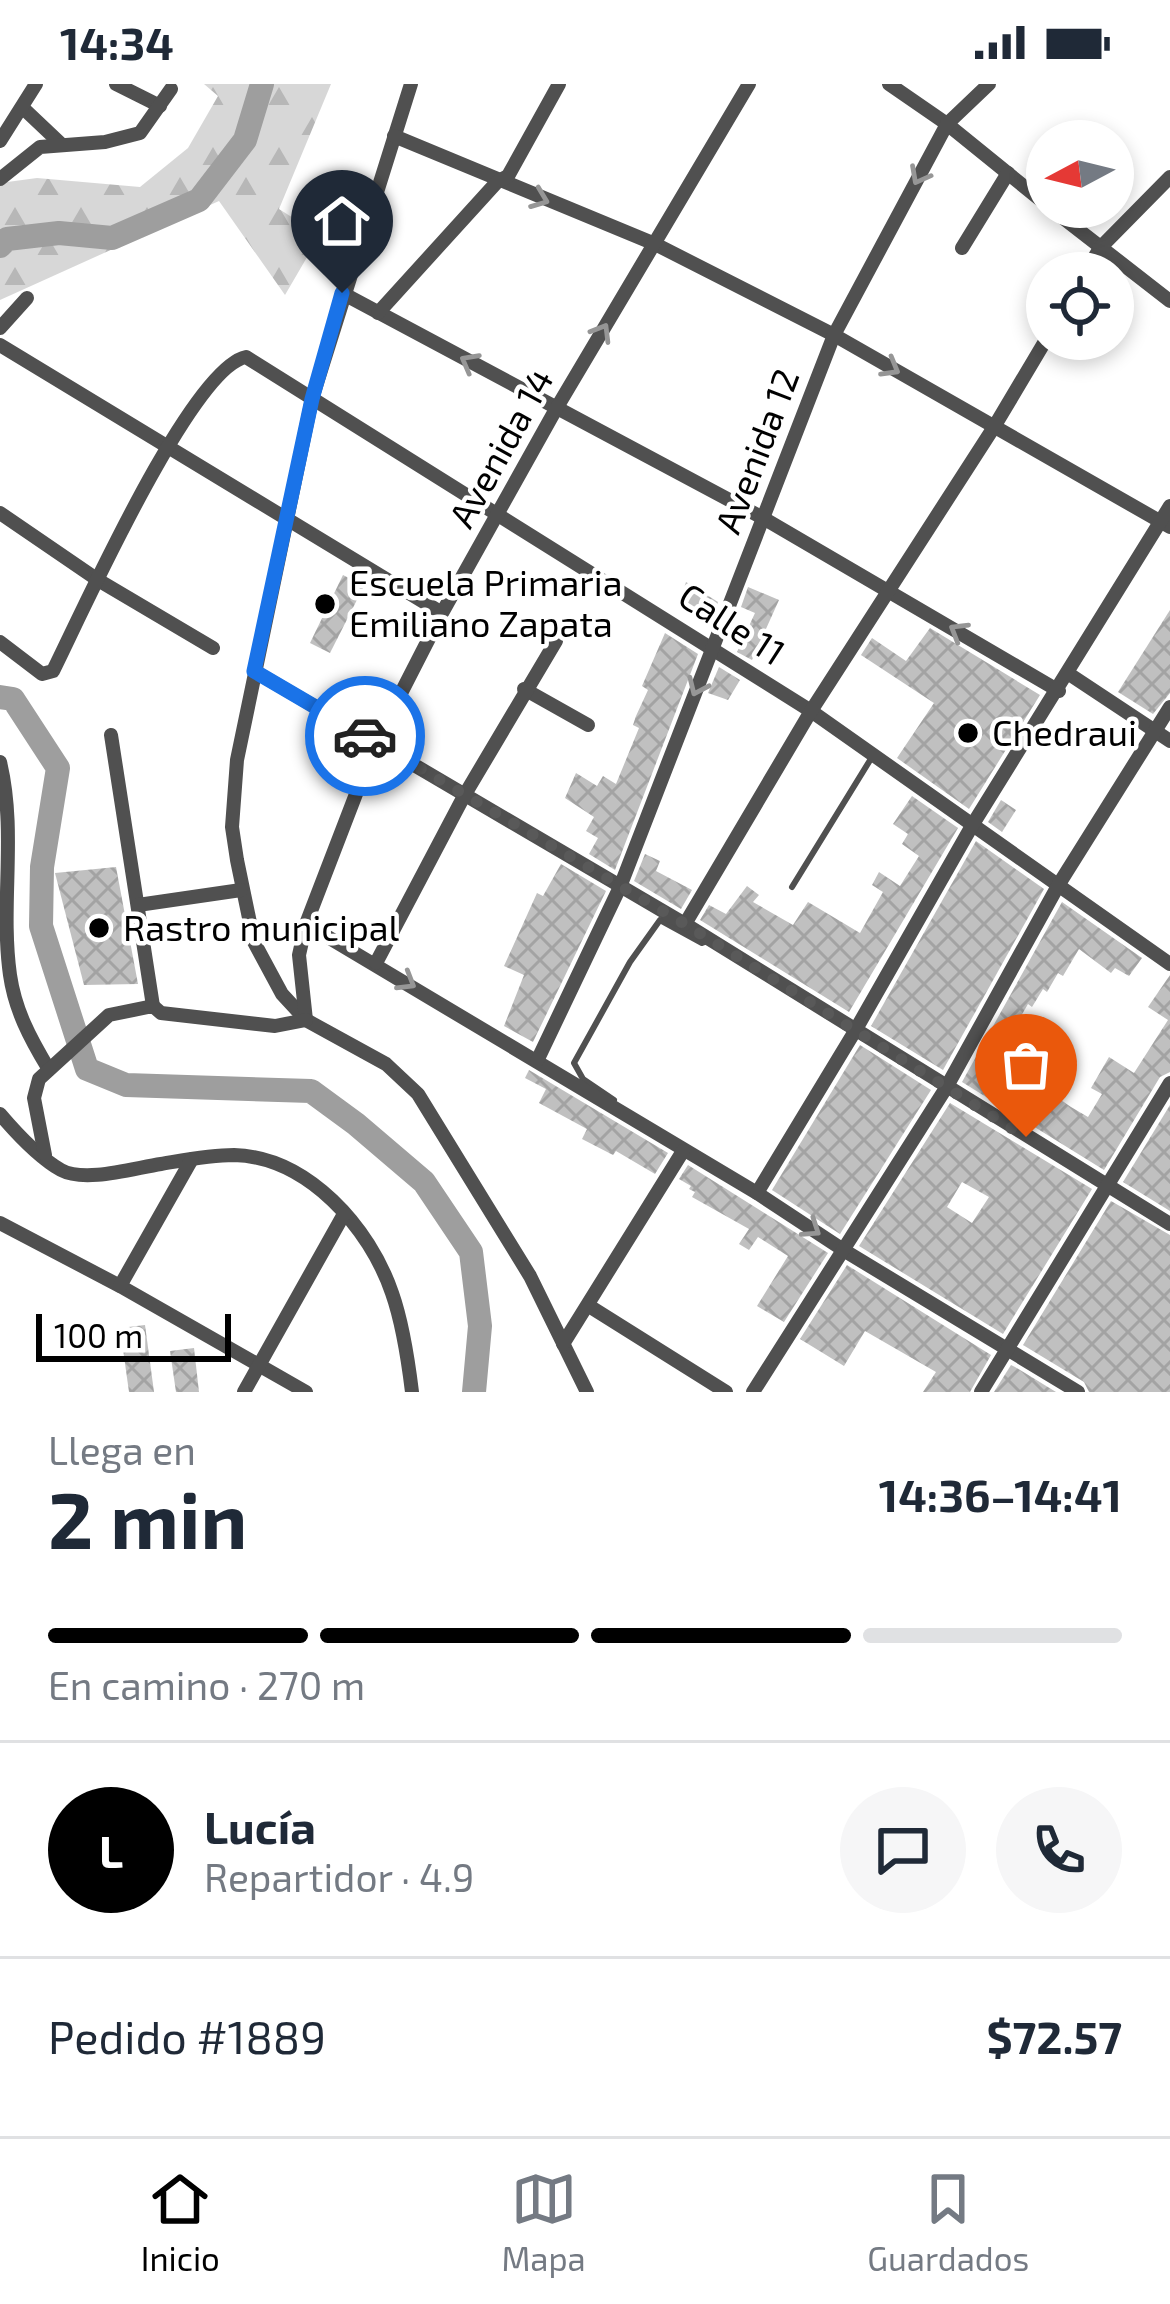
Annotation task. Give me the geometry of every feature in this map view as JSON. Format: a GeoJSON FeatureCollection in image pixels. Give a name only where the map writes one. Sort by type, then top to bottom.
{"type":"FeatureCollection","features":[{"type":"Feature","properties":{"kind":"street"},"geometry":{"type":"LineString","coordinates":[[0,141],[36,84]]}},
{"type":"Feature","properties":{"kind":"street"},"geometry":{"type":"LineString","coordinates":[[116,84],[160,106]]}},
{"type":"Feature","properties":{"kind":"street"},"geometry":{"type":"LineString","coordinates":[[411,84],[312,399],[237,760],[232,826],[254,942],[266,968],[306,1020],[386,1064],[418,1094],[508,1239],[587,1392]]}},
{"type":"Feature","properties":{"kind":"street"},"geometry":{"type":"LineString","coordinates":[[378,313],[496,182],[508,176],[559,84]]}},
{"type":"Feature","properties":{"kind":"street","name":"Avenida 14"},"geometry":{"type":"LineString","coordinates":[[306,1020],[299,955],[306,924],[376,742],[556,409],[749,84]]}},
{"type":"Feature","properties":{"kind":"street"},"geometry":{"type":"LineString","coordinates":[[889,84],[1026,188]]}},
{"type":"Feature","properties":{"kind":"street","name":"Avenida 12"},"geometry":{"type":"LineString","coordinates":[[537,1060],[620,887],[834,335],[947,124],[989,84]]}},
{"type":"Feature","properties":{"kind":"street"},"geometry":{"type":"LineString","coordinates":[[0,179],[40,147],[105,142],[140,133],[171,89]]}},
{"type":"Feature","properties":{"kind":"street"},"geometry":{"type":"LineString","coordinates":[[22,108],[60,142]]}},
{"type":"Feature","properties":{"kind":"street"},"geometry":{"type":"LineString","coordinates":[[394,136],[655,244],[834,335],[1165,524]]}},
{"type":"Feature","properties":{"kind":"street"},"geometry":{"type":"LineString","coordinates":[[962,248],[1007,173]]}},
{"type":"Feature","properties":{"kind":"street"},"geometry":{"type":"LineString","coordinates":[[1098,252],[1170,177]]}},
{"type":"Feature","properties":{"kind":"street"},"geometry":{"type":"LineString","coordinates":[[1075,228],[1170,301]]}},
{"type":"Feature","properties":{"kind":"street"},"geometry":{"type":"LineString","coordinates":[[342,293],[763,518],[1058,691]]}},
{"type":"Feature","properties":{"kind":"street"},"geometry":{"type":"LineString","coordinates":[[0,328],[27,298]]}},
{"type":"Feature","properties":{"kind":"street"},"geometry":{"type":"LineString","coordinates":[[0,345],[442,613]]}},
{"type":"Feature","properties":{"kind":"street","name":"Calle 11"},"geometry":{"type":"LineString","coordinates":[[166,448],[206,387],[231,362],[246,357],[812,711],[1170,964]]}},
{"type":"Feature","properties":{"kind":"street"},"geometry":{"type":"LineString","coordinates":[[685,924],[812,711],[1034,360]]}},
{"type":"Feature","properties":{"kind":"street"},"geometry":{"type":"LineString","coordinates":[[0,642],[42,674],[49,674],[166,448]]}},
{"type":"Feature","properties":{"kind":"street"},"geometry":{"type":"LineString","coordinates":[[757,1193],[973,824],[1165,524],[1170,506]]}},
{"type":"Feature","properties":{"kind":"street"},"geometry":{"type":"LineString","coordinates":[[0,513],[98,580],[213,648]]}},
{"type":"Feature","properties":{"kind":"street"},"geometry":{"type":"LineString","coordinates":[[376,963],[464,796],[556,641]]}},
{"type":"Feature","properties":{"kind":"street"},"geometry":{"type":"LineString","coordinates":[[254,671],[685,924],[1170,1224]]}},
{"type":"Feature","properties":{"kind":"street"},"geometry":{"type":"LineString","coordinates":[[1069,674],[1170,741]]}},
{"type":"Feature","properties":{"kind":"street"},"geometry":{"type":"LineString","coordinates":[[524,689],[588,725]]}},
{"type":"Feature","properties":{"kind":"street"},"geometry":{"type":"LineString","coordinates":[[753,1392],[946,1088],[1059,884],[1170,707]]}},
{"type":"Feature","properties":{"kind":"street"},"geometry":{"type":"LineString","coordinates":[[111,735],[153,1006],[160,1013],[275,1026],[306,1020]]}},
{"type":"Feature","properties":{"kind":"street"},"geometry":{"type":"LineString","coordinates":[[0,762],[10,978],[23,1024],[51,1066]]}},
{"type":"Feature","properties":{"kind":"street"},"geometry":{"type":"LineString","coordinates":[[138,905],[242,890]]}},
{"type":"Feature","properties":{"kind":"street"},"geometry":{"type":"LineString","coordinates":[[306,924],[634,1118],[1078,1392]]}},
{"type":"Feature","properties":{"kind":"street"},"geometry":{"type":"LineString","coordinates":[[45,1155],[34,1098],[39,1079],[109,1015],[153,1006]]}},
{"type":"Feature","properties":{"kind":"street"},"geometry":{"type":"LineString","coordinates":[[981,1392],[1170,1083]]}},
{"type":"Feature","properties":{"kind":"street"},"geometry":{"type":"LineString","coordinates":[[0,1114],[21,1138],[63,1171],[91,1174],[236,1155],[267,1160],[300,1174],[324,1192],[374,1252],[392,1291],[412,1392]]}},
{"type":"Feature","properties":{"kind":"street"},"geometry":{"type":"LineString","coordinates":[[563,1344],[683,1150]]}},
{"type":"Feature","properties":{"kind":"street"},"geometry":{"type":"LineString","coordinates":[[120,1286],[192,1159]]}},
{"type":"Feature","properties":{"kind":"street"},"geometry":{"type":"LineString","coordinates":[[244,1392],[344,1214]]}},
{"type":"Feature","properties":{"kind":"street"},"geometry":{"type":"LineString","coordinates":[[0,1223],[306,1392]]}},
{"type":"Feature","properties":{"kind":"street"},"geometry":{"type":"LineString","coordinates":[[590,1306],[726,1392]]}},
{"type":"Feature","properties":{"kind":"lane"},"geometry":{"type":"LineString","coordinates":[[792,886],[874,754]]}},
{"type":"Feature","properties":{"kind":"lane"},"geometry":{"type":"LineString","coordinates":[[634,1118],[584,1079],[574,1059],[654,923],[663,920],[702,943],[710,940]]}},
{"type":"Feature","properties":{"kind":"green space"},"geometry":{"type":"Polygon","coordinates":[[[204,84],[331,84],[279,209],[320,235],[285,295],[219,201],[0,300],[0,183],[37,178],[140,187],[188,148],[218,96],[204,84]]]}},
{"type":"Feature","properties":{"kind":"building"},"geometry":{"type":"Polygon","coordinates":[[[343,575],[364,586],[330,653],[310,643],[343,575]]]}},
{"type":"Feature","properties":{"kind":"building"},"geometry":{"type":"Polygon","coordinates":[[[686,582],[718,602],[710,625],[678,606],[686,582]]]}},
{"type":"Feature","properties":{"kind":"building"},"geometry":{"type":"Polygon","coordinates":[[[748,587],[779,600],[752,660],[737,652],[755,613],[741,607],[748,587]]]}},
{"type":"Feature","properties":{"kind":"building"},"geometry":{"type":"Polygon","coordinates":[[[1170,610],[1170,693],[1153,714],[1118,692],[1170,610]]]}},
{"type":"Feature","properties":{"kind":"building","name":"Chedraui"},"geometry":{"type":"Polygon","coordinates":[[[930,628],[1040,695],[969,809],[897,758],[934,703],[861,655],[872,638],[906,661],[930,628]]]}},
{"type":"Feature","properties":{"kind":"building"},"geometry":{"type":"Polygon","coordinates":[[[665,633],[698,654],[615,870],[589,854],[598,838],[586,831],[594,817],[565,798],[576,773],[597,786],[603,776],[616,784],[639,728],[633,725],[648,690],[642,686],[665,633]]]}},
{"type":"Feature","properties":{"kind":"building"},"geometry":{"type":"Polygon","coordinates":[[[719,667],[740,680],[728,700],[708,693],[719,667]]]}},
{"type":"Feature","properties":{"kind":"building"},"geometry":{"type":"Polygon","coordinates":[[[912,796],[958,828],[849,1012],[700,920],[709,905],[726,914],[747,886],[759,895],[753,902],[793,925],[808,902],[860,933],[883,892],[872,885],[879,872],[900,886],[919,856],[902,844],[908,834],[893,824],[912,796]]]}},
{"type":"Feature","properties":{"kind":"building"},"geometry":{"type":"Polygon","coordinates":[[[1001,800],[1016,810],[1002,832],[988,822],[1001,800]]]}},
{"type":"Feature","properties":{"kind":"building"},"geometry":{"type":"Polygon","coordinates":[[[976,841],[1044,889],[943,1070],[871,1026],[976,841]]]}},
{"type":"Feature","properties":{"kind":"building"},"geometry":{"type":"Polygon","coordinates":[[[645,854],[660,861],[656,871],[692,890],[681,909],[634,881],[645,854]]]}},
{"type":"Feature","properties":{"kind":"building"},"geometry":{"type":"Polygon","coordinates":[[[561,864],[606,891],[533,1042],[504,1026],[524,975],[504,966],[537,893],[543,896],[561,864]]]}},
{"type":"Feature","properties":{"kind":"building","name":"Rastro municipal"},"geometry":{"type":"Polygon","coordinates":[[[116,867],[138,984],[84,985],[55,873],[116,867]]]}},
{"type":"Feature","properties":{"kind":"building"},"geometry":{"type":"Polygon","coordinates":[[[1062,902],[1142,958],[1129,976],[1115,968],[1111,973],[1079,949],[1063,976],[1058,973],[1017,1023],[1077,1061],[1055,1096],[1071,1107],[1088,1117],[1102,1094],[1091,1088],[1109,1057],[1134,1073],[1168,1020],[1148,1007],[1170,975],[1170,1072],[1160,1077],[1104,1170],[962,1082],[1062,902]]]}},
{"type":"Feature","properties":{"kind":"building"},"geometry":{"type":"Polygon","coordinates":[[[860,1045],[931,1090],[840,1234],[772,1190],[860,1045]]]}},
{"type":"Feature","properties":{"kind":"building"},"geometry":{"type":"Polygon","coordinates":[[[529,1070],[668,1153],[655,1174],[616,1151],[613,1155],[582,1139],[587,1129],[539,1103],[546,1089],[525,1078],[529,1070]]]}},
{"type":"Feature","properties":{"kind":"building"},"geometry":{"type":"Polygon","coordinates":[[[950,1103],[1092,1189],[1003,1334],[859,1246],[950,1103]],[[962,1182],[947,1207],[972,1223],[989,1197],[962,1182]]]}},
{"type":"Feature","properties":{"kind":"building"},"geometry":{"type":"Polygon","coordinates":[[[1170,1105],[1170,1211],[1123,1182],[1170,1105]]]}},
{"type":"Feature","properties":{"kind":"building"},"geometry":{"type":"Polygon","coordinates":[[[688,1165],[828,1253],[784,1322],[757,1306],[788,1256],[758,1237],[749,1250],[739,1244],[749,1229],[692,1197],[691,1186],[679,1179],[688,1165]]]}},
{"type":"Feature","properties":{"kind":"building"},"geometry":{"type":"Polygon","coordinates":[[[1111,1201],[1170,1235],[1170,1392],[1089,1392],[1084,1382],[1023,1345],[1111,1201]]]}},
{"type":"Feature","properties":{"kind":"building"},"geometry":{"type":"Polygon","coordinates":[[[847,1265],[991,1355],[970,1392],[923,1392],[936,1372],[865,1331],[844,1366],[800,1339],[847,1265]]]}},
{"type":"Feature","properties":{"kind":"building"},"geometry":{"type":"Polygon","coordinates":[[[145,1325],[154,1392],[129,1392],[120,1328],[145,1325]]]}},
{"type":"Feature","properties":{"kind":"building"},"geometry":{"type":"Polygon","coordinates":[[[194,1348],[199,1392],[176,1392],[170,1351],[194,1348]]]}},
{"type":"Feature","properties":{"kind":"building"},"geometry":{"type":"Polygon","coordinates":[[[1011,1365],[1015,1367],[1056,1392],[994,1392],[1011,1365]]]}},
{"type":"Feature","properties":{"kind":"waterway"},"geometry":{"type":"LineString","coordinates":[[0,246],[7,239],[59,233],[112,238],[199,200],[245,140],[262,84]]}},
{"type":"Feature","properties":{"kind":"waterway"},"geometry":{"type":"LineString","coordinates":[[0,697],[13,699],[58,768],[42,867],[41,926],[87,1069],[126,1085],[311,1091],[356,1124],[424,1182],[471,1252],[480,1326],[474,1392]]}},
{"type":"Feature","properties":{"kind":"way so far"},"geometry":{"type":"LineString","coordinates":[[365,736],[685,924],[1026,1137]]}},
{"type":"Feature","properties":{"kind":"place","name":"Escuela Primaria Emiliano Zapata"},"geometry":{"type":"Point","coordinates":[325,604]}},
{"type":"Feature","properties":{"kind":"place","name":"Chedraui"},"geometry":{"type":"Point","coordinates":[968,733]}},
{"type":"Feature","properties":{"kind":"place","name":"Rastro municipal"},"geometry":{"type":"Point","coordinates":[99,928]}},
{"type":"Feature","properties":{"kind":"route"},"geometry":{"type":"LineString","coordinates":[[342,293],[312,399],[254,671],[365,736]]}}]}
